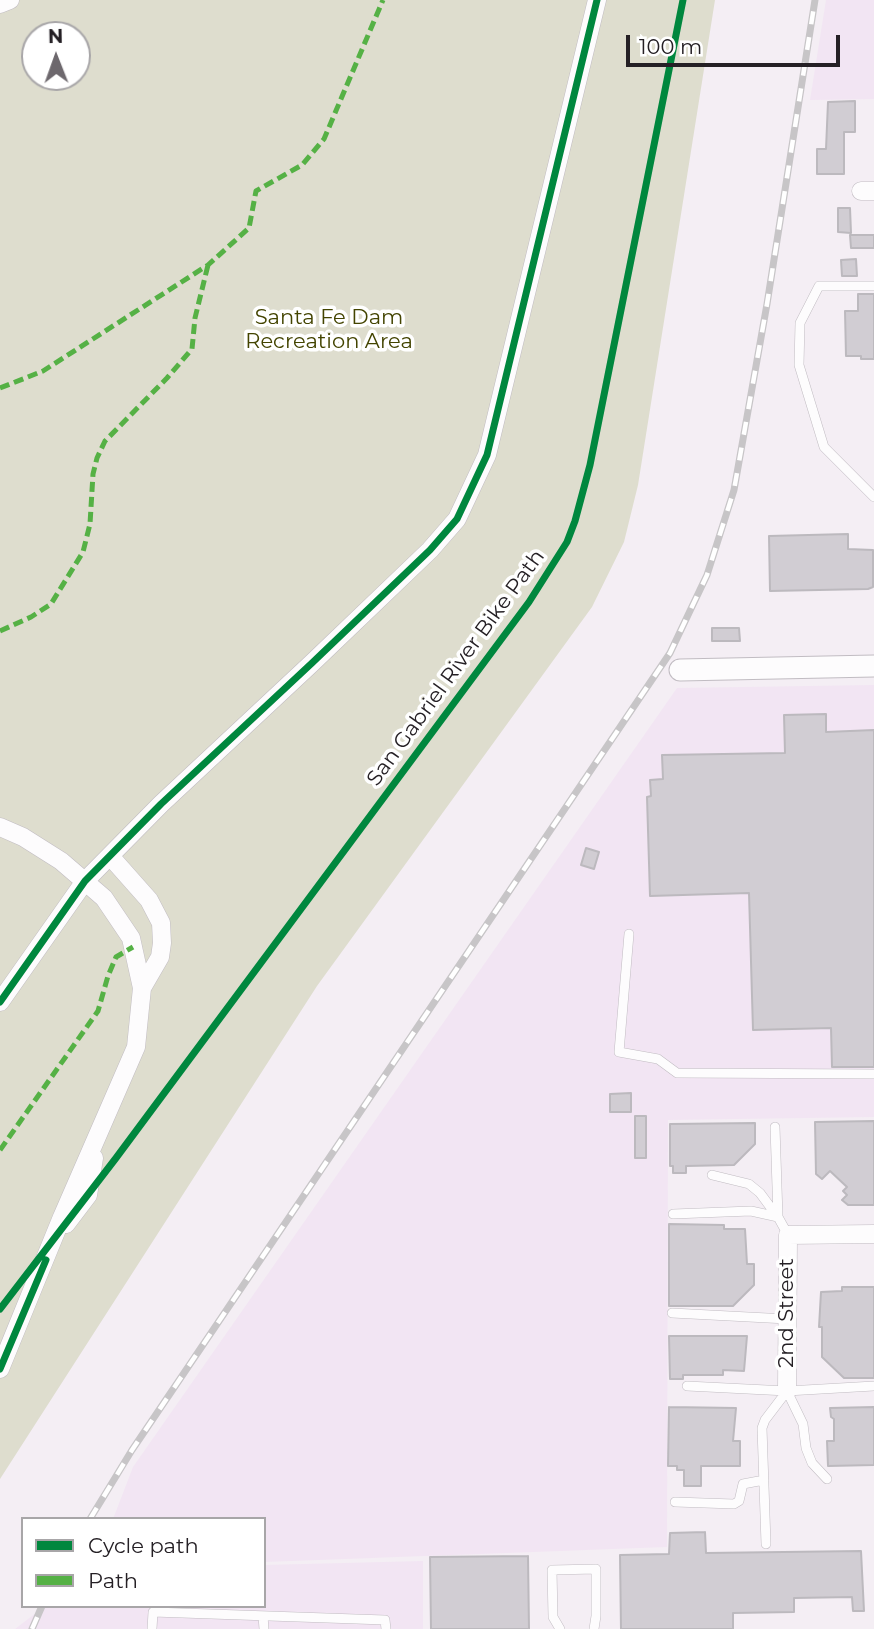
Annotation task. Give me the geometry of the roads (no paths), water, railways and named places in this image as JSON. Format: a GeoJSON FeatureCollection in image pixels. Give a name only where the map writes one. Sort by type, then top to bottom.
{"type":"FeatureCollection","features":[{"type":"Feature","properties":{"kind":"street"},"geometry":{"type":"LineString","coordinates":[[0,4],[10,0]]}},
{"type":"Feature","properties":{"kind":"street"},"geometry":{"type":"LineString","coordinates":[[0,1002],[85,881],[161,804],[430,550],[457,519],[488,455],[597,0]]}},
{"type":"Feature","properties":{"kind":"street"},"geometry":{"type":"LineString","coordinates":[[680,670],[874,666]]}},
{"type":"Feature","properties":{"kind":"street"},"geometry":{"type":"LineString","coordinates":[[0,827],[23,836],[61,861],[104,898],[131,938],[142,988],[136,1047],[95,1144],[88,1195],[55,1237],[0,1369]]}},
{"type":"Feature","properties":{"kind":"street"},"geometry":{"type":"LineString","coordinates":[[110,856],[149,900],[161,923],[160,957],[142,988]]}},
{"type":"Feature","properties":{"kind":"street"},"geometry":{"type":"LineString","coordinates":[[788,1235],[874,1234]]}},
{"type":"Feature","properties":{"kind":"street","name":"2nd Street"},"geometry":{"type":"LineString","coordinates":[[787,1391],[788,1235]]}},
{"type":"Feature","properties":{"kind":"lane"},"geometry":{"type":"LineString","coordinates":[[874,286],[818,286],[800,323],[799,365],[824,447],[874,497]]}},
{"type":"Feature","properties":{"kind":"lane"},"geometry":{"type":"LineString","coordinates":[[629,934],[619,1052],[658,1059],[677,1073],[874,1074]]}},
{"type":"Feature","properties":{"kind":"lane"},"geometry":{"type":"LineString","coordinates":[[775,1127],[778,1217]]}},
{"type":"Feature","properties":{"kind":"lane"},"geometry":{"type":"LineString","coordinates":[[712,1175],[749,1184],[760,1193],[788,1235]]}},
{"type":"Feature","properties":{"kind":"lane"},"geometry":{"type":"LineString","coordinates":[[673,1214],[751,1211],[778,1217]]}},
{"type":"Feature","properties":{"kind":"lane"},"geometry":{"type":"LineString","coordinates":[[672,1313],[787,1318]]}},
{"type":"Feature","properties":{"kind":"lane"},"geometry":{"type":"LineString","coordinates":[[687,1385],[787,1391],[874,1386]]}},
{"type":"Feature","properties":{"kind":"lane"},"geometry":{"type":"LineString","coordinates":[[787,1391],[803,1424],[806,1448],[812,1463],[827,1479]]}},
{"type":"Feature","properties":{"kind":"lane"},"geometry":{"type":"LineString","coordinates":[[766,1544],[762,1428],[787,1391]]}},
{"type":"Feature","properties":{"kind":"lane"},"geometry":{"type":"LineString","coordinates":[[675,1502],[734,1504],[739,1501],[743,1484],[764,1480]]}},
{"type":"Feature","properties":{"kind":"lane"},"geometry":{"type":"LineString","coordinates":[[560,1629],[553,1617],[552,1570],[596,1569],[594,1629]]}},
{"type":"Feature","properties":{"kind":"lane"},"geometry":{"type":"LineString","coordinates":[[152,1629],[153,1612],[385,1620],[386,1629]]}},
{"type":"Feature","properties":{"kind":"lane"},"geometry":{"type":"LineString","coordinates":[[263,1616],[264,1629]]}},
{"type":"Feature","properties":{"kind":"railway"},"geometry":{"type":"LineString","coordinates":[[91,1517],[132,1450],[670,653],[707,575],[734,490],[767,304],[815,0]]}},
{"type":"Feature","properties":{"kind":"railway"},"geometry":{"type":"LineString","coordinates":[[32,1629],[41,1608]]}},
{"type":"Feature","properties":{"kind":"park label","name":"Santa Fe Dam Recreation Area"},"geometry":{"type":"Point","coordinates":[329,330]}}]}
